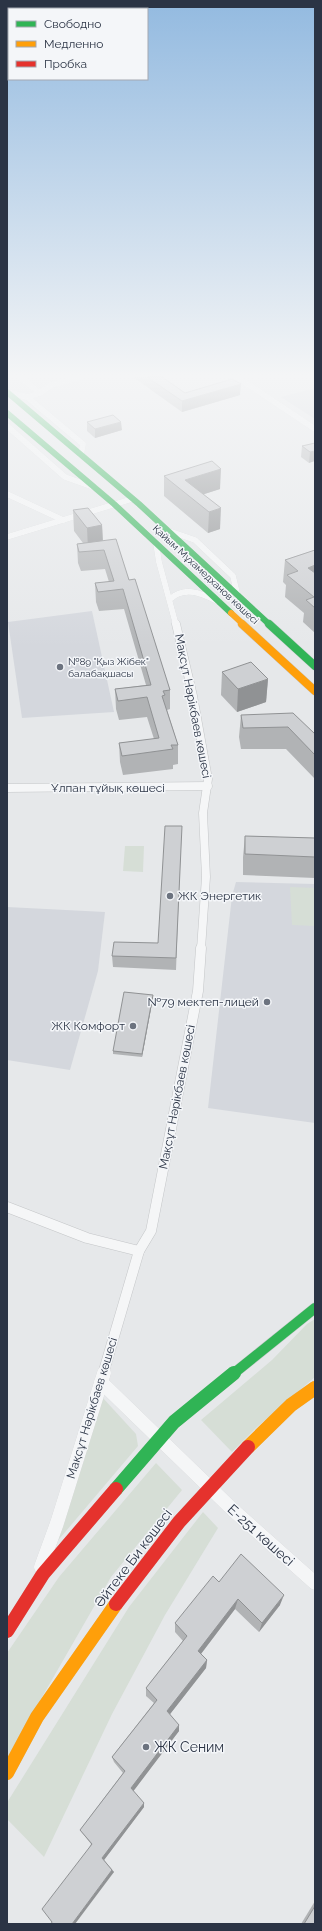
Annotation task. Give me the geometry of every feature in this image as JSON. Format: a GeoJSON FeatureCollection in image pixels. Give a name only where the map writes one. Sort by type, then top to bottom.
{"type":"FeatureCollection","features":[{"type":"Feature","properties":{"kind":"main road","name":"Қайым Мұхамедханов көшесі"},"geometry":{"type":"LineString","coordinates":[[70,467],[114,504],[315,691]]}},
{"type":"Feature","properties":{"kind":"main road","name":"Қайым Мұхамедханов көшесі"},"geometry":{"type":"LineString","coordinates":[[95,467],[169,531],[315,666]]}},
{"type":"Feature","properties":{"kind":"main road"},"geometry":{"type":"LineString","coordinates":[[7,1631],[43,1574],[174,1422],[315,1308]]}},
{"type":"Feature","properties":{"kind":"main road","name":"Әйтеке Би көшесі"},"geometry":{"type":"LineString","coordinates":[[7,1773],[37,1717],[134,1576],[209,1486],[291,1406],[315,1388]]}},
{"type":"Feature","properties":{"kind":"street"},"geometry":{"type":"LineString","coordinates":[[54,467],[65,477],[96,488]]}},
{"type":"Feature","properties":{"kind":"street"},"geometry":{"type":"LineString","coordinates":[[7,494],[63,520]]}},
{"type":"Feature","properties":{"kind":"street"},"geometry":{"type":"LineString","coordinates":[[7,537],[132,499]]}},
{"type":"Feature","properties":{"kind":"street","name":"Мақсұт Нәрікбаев көшесі"},"geometry":{"type":"LineString","coordinates":[[32,1590],[57,1523],[101,1382],[139,1251],[152,1231],[198,992],[206,877],[203,813],[208,786],[194,703],[170,599],[159,562],[156,543]]}},
{"type":"Feature","properties":{"kind":"street"},"geometry":{"type":"LineString","coordinates":[[170,599],[177,593],[197,591],[221,603]]}},
{"type":"Feature","properties":{"kind":"street","name":"Ұлпан тұйық көшесі"},"geometry":{"type":"LineString","coordinates":[[7,788],[208,786]]}},
{"type":"Feature","properties":{"kind":"street"},"geometry":{"type":"LineString","coordinates":[[7,1208],[87,1238],[139,1251]]}},
{"type":"Feature","properties":{"kind":"street","name":"Е-251 көшесі"},"geometry":{"type":"LineString","coordinates":[[101,1382],[233,1510],[315,1584]]}},
{"type":"Feature","properties":{"kind":"shaded area","name":"№89 \"Қыз Жібек\" балабақшасы"},"geometry":{"type":"Polygon","coordinates":[[[92,611],[114,712],[22,718],[8,622],[92,611]]]}},
{"type":"Feature","properties":{"kind":"shaded area"},"geometry":{"type":"Polygon","coordinates":[[[125,846],[144,846],[143,872],[123,871],[125,846]]]}},
{"type":"Feature","properties":{"kind":"shaded area","name":"№79 мектеп-лицей"},"geometry":{"type":"Polygon","coordinates":[[[236,882],[315,884],[315,1123],[208,1108],[232,896],[236,882]]]}},
{"type":"Feature","properties":{"kind":"shaded area"},"geometry":{"type":"Polygon","coordinates":[[[290,887],[315,888],[315,926],[292,925],[290,887]]]}},
{"type":"Feature","properties":{"kind":"shaded area"},"geometry":{"type":"Polygon","coordinates":[[[7,907],[105,912],[98,971],[70,1070],[7,1060],[7,907]]]}},
{"type":"Feature","properties":{"kind":"shaded area"},"geometry":{"type":"Polygon","coordinates":[[[315,1319],[315,1377],[257,1427],[232,1452],[201,1420],[272,1360],[307,1324],[315,1319]]]}},
{"type":"Feature","properties":{"kind":"shaded area"},"geometry":{"type":"Polygon","coordinates":[[[102,1397],[136,1434],[138,1446],[55,1544],[102,1397]]]}},
{"type":"Feature","properties":{"kind":"shaded area"},"geometry":{"type":"Polygon","coordinates":[[[156,1463],[182,1490],[111,1577],[7,1758],[7,1653],[59,1577],[156,1463]]]}},
{"type":"Feature","properties":{"kind":"shaded area"},"geometry":{"type":"Polygon","coordinates":[[[203,1512],[218,1528],[165,1615],[112,1714],[44,1857],[7,1819],[8,1801],[129,1607],[203,1512]]]}},
{"type":"Feature","properties":{"kind":"building"},"geometry":{"type":"Polygon","coordinates":[[[192,467],[219,467],[221,469],[185,480],[221,508],[209,512],[164,476],[192,467]]]}},
{"type":"Feature","properties":{"kind":"building"},"geometry":{"type":"Polygon","coordinates":[[[88,508],[102,525],[87,528],[73,510],[88,508]]]}},
{"type":"Feature","properties":{"kind":"building"},"geometry":{"type":"Polygon","coordinates":[[[116,539],[129,580],[135,579],[170,690],[163,691],[165,695],[162,696],[178,745],[171,745],[173,749],[122,756],[119,743],[159,738],[147,697],[118,701],[115,689],[151,685],[123,589],[98,592],[95,583],[114,581],[104,550],[79,552],[77,544],[116,539]]]}},
{"type":"Feature","properties":{"kind":"building"},"geometry":{"type":"Polygon","coordinates":[[[315,550],[315,565],[308,568],[315,573],[315,608],[306,600],[314,597],[287,575],[298,571],[285,560],[315,550]]]}},
{"type":"Feature","properties":{"kind":"building"},"geometry":{"type":"Polygon","coordinates":[[[251,662],[268,679],[238,689],[222,672],[251,662]]]}},
{"type":"Feature","properties":{"kind":"building"},"geometry":{"type":"Polygon","coordinates":[[[293,713],[315,734],[315,755],[288,727],[243,728],[241,715],[293,713]]]}},
{"type":"Feature","properties":{"kind":"building","name":"ЖК Энергетик"},"geometry":{"type":"Polygon","coordinates":[[[165,826],[182,826],[176,958],[112,956],[114,942],[158,943],[165,826]]]}},
{"type":"Feature","properties":{"kind":"building"},"geometry":{"type":"Polygon","coordinates":[[[245,836],[315,838],[315,857],[245,854],[245,836]]]}},
{"type":"Feature","properties":{"kind":"building","name":"ЖК Комфорт"},"geometry":{"type":"Polygon","coordinates":[[[124,992],[153,995],[142,1054],[113,1051],[124,992]]]}},
{"type":"Feature","properties":{"kind":"building","name":"ЖК Сеним"},"geometry":{"type":"Polygon","coordinates":[[[241,1554],[284,1595],[262,1623],[238,1599],[198,1651],[207,1660],[167,1711],[179,1725],[131,1788],[144,1803],[102,1858],[112,1870],[72,1924],[51,1924],[52,1922],[42,1909],[92,1844],[80,1830],[125,1771],[112,1757],[157,1700],[146,1688],[187,1636],[175,1623],[213,1576],[219,1582],[241,1554]]]}},
{"type":"Feature","properties":{"kind":"building"},"geometry":{"type":"Polygon","coordinates":[[[315,1906],[315,1924],[304,1924],[315,1906]]]}},
{"type":"Feature","properties":{"kind":"traffic: fast"},"geometry":{"type":"LineString","coordinates":[[71,467],[114,504],[231,613]]}},
{"type":"Feature","properties":{"kind":"traffic: fast"},"geometry":{"type":"LineString","coordinates":[[96,467],[139,504],[315,666]]}},
{"type":"Feature","properties":{"kind":"traffic: fast"},"geometry":{"type":"LineString","coordinates":[[116,1489],[174,1422],[315,1308]]}},
{"type":"Feature","properties":{"kind":"traffic: slow"},"geometry":{"type":"LineString","coordinates":[[231,613],[315,691]]}},
{"type":"Feature","properties":{"kind":"traffic: slow"},"geometry":{"type":"LineString","coordinates":[[248,1447],[291,1405],[315,1388]]}},
{"type":"Feature","properties":{"kind":"traffic: slow"},"geometry":{"type":"LineString","coordinates":[[7,1773],[37,1717],[116,1604]]}},
{"type":"Feature","properties":{"kind":"traffic: jam"},"geometry":{"type":"LineString","coordinates":[[116,1604],[179,1522],[248,1447]]}},
{"type":"Feature","properties":{"kind":"traffic: jam"},"geometry":{"type":"LineString","coordinates":[[7,1631],[43,1574],[116,1489]]}},
{"type":"Feature","properties":{"kind":"place","name":"№89 \"Қыз Жібек\" балабақшасы"},"geometry":{"type":"Point","coordinates":[60,667]}},
{"type":"Feature","properties":{"kind":"place","name":"ЖК Энергетик"},"geometry":{"type":"Point","coordinates":[170,896]}},
{"type":"Feature","properties":{"kind":"place","name":"№79 мектеп-лицей"},"geometry":{"type":"Point","coordinates":[267,1002]}},
{"type":"Feature","properties":{"kind":"place","name":"ЖК Комфорт"},"geometry":{"type":"Point","coordinates":[133,1026]}},
{"type":"Feature","properties":{"kind":"place","name":"ЖК Сеним"},"geometry":{"type":"Point","coordinates":[146,1747]}}]}
